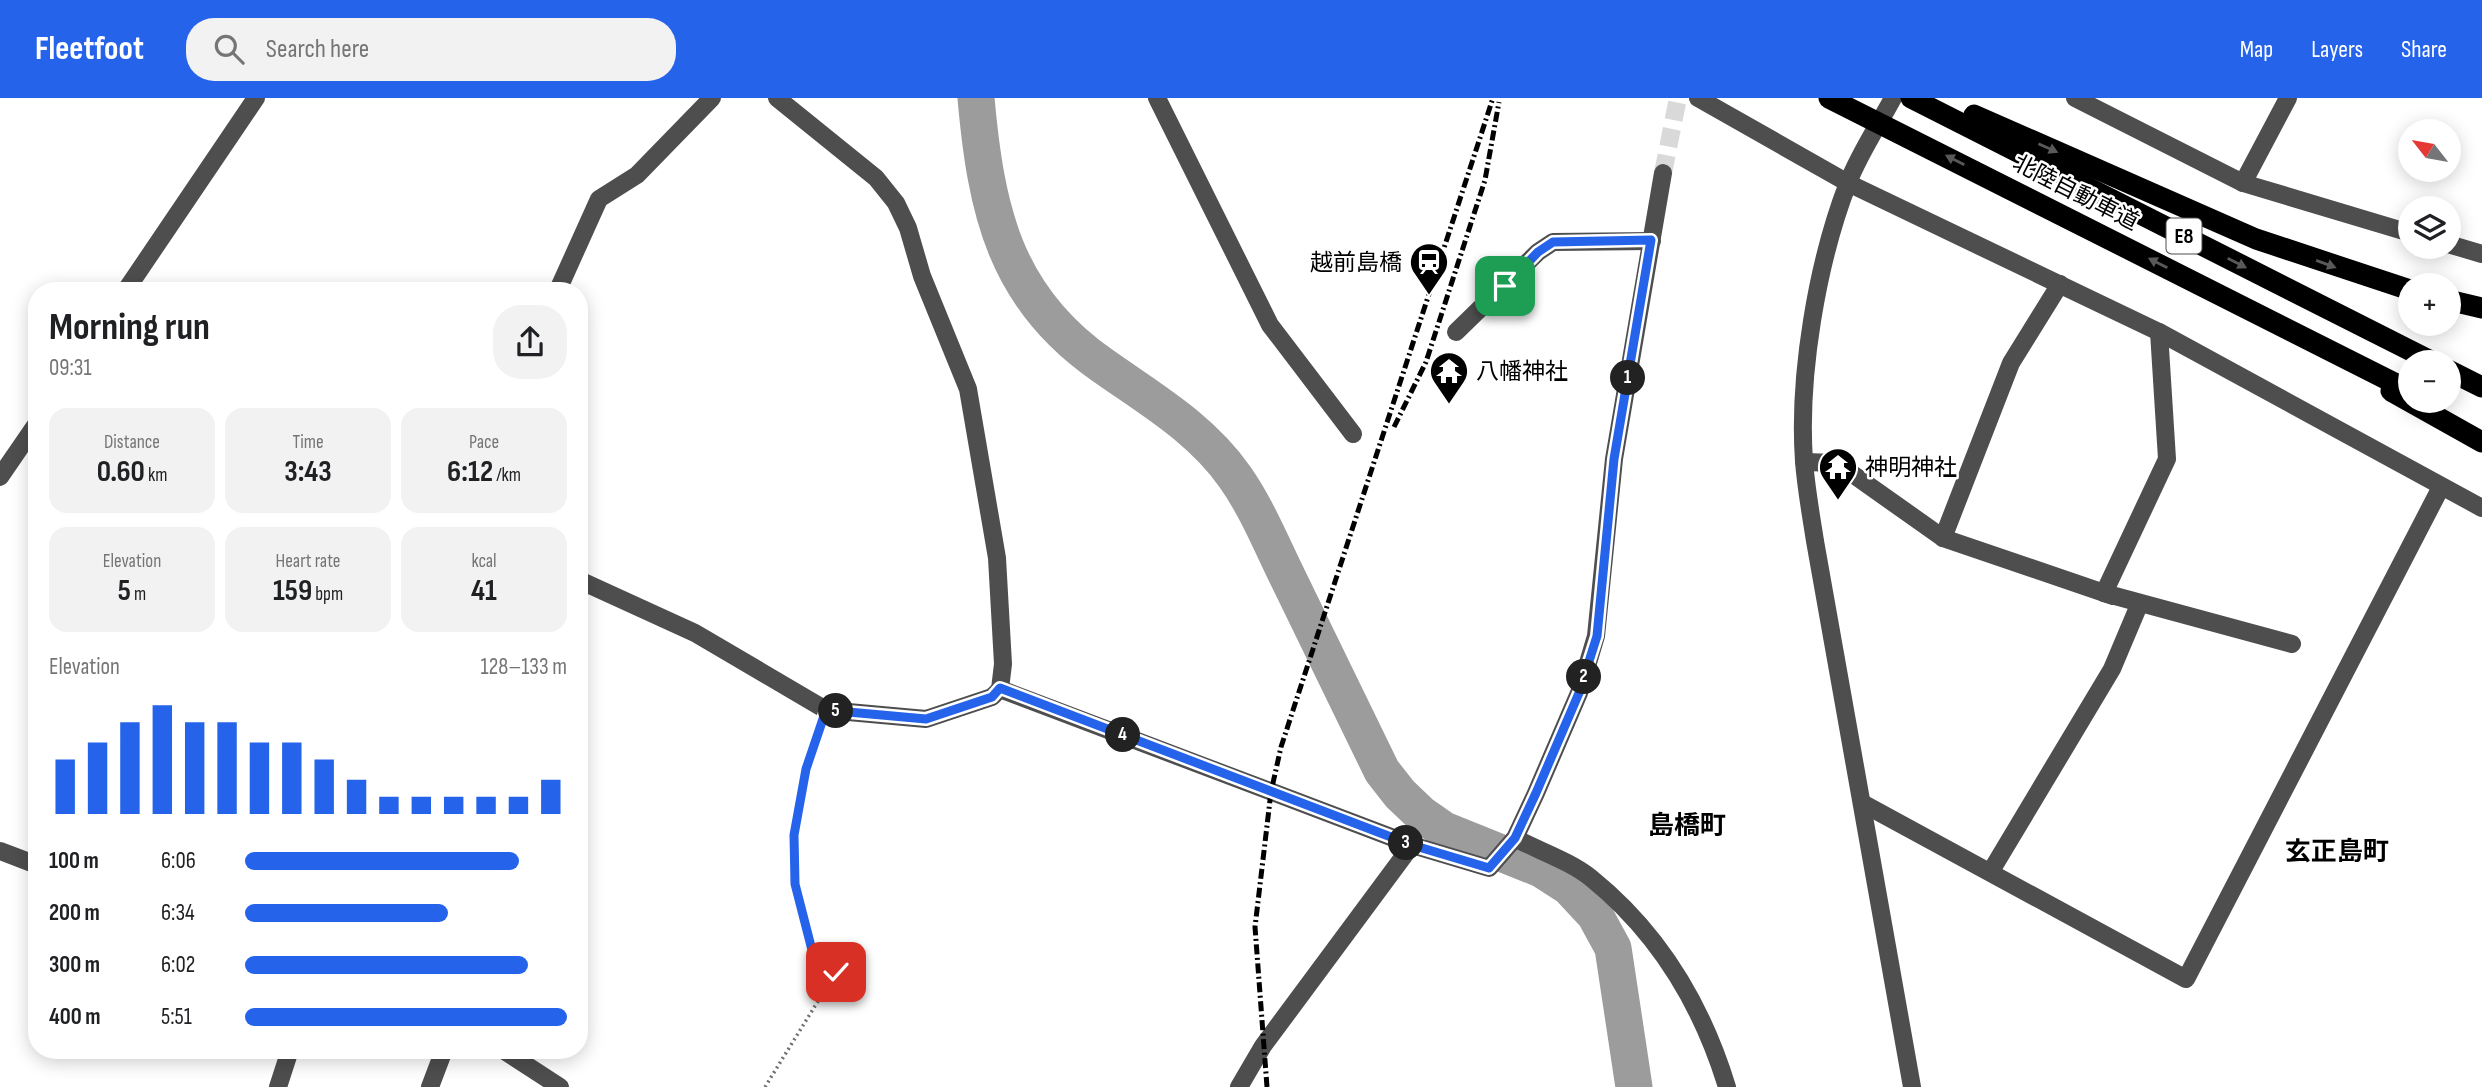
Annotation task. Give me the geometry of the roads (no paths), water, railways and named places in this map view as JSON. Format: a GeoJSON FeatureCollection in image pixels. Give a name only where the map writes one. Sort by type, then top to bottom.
{"type":"FeatureCollection","features":[{"type":"Feature","properties":{"kind":"highway","name":"北陸自動車道"},"geometry":{"type":"LineString","coordinates":[[1829,98],[2398,385]]}},
{"type":"Feature","properties":{"kind":"highway","name":"北陸自動車道"},"geometry":{"type":"LineString","coordinates":[[1911,98],[1938,103],[2410,350]]}},
{"type":"Feature","properties":{"kind":"highway"},"geometry":{"type":"LineString","coordinates":[[1938,103],[2256,239],[2398,286]]}},
{"type":"Feature","properties":{"kind":"highway"},"geometry":{"type":"LineString","coordinates":[[2461,303],[2482,308]]}},
{"type":"Feature","properties":{"kind":"highway"},"geometry":{"type":"LineString","coordinates":[[2306,338],[2482,442]]}},
{"type":"Feature","properties":{"kind":"highway"},"geometry":{"type":"LineString","coordinates":[[2461,376],[2482,387]]}},
{"type":"Feature","properties":{"kind":"highway"},"geometry":{"type":"LineString","coordinates":[[2454,413],[2482,427]]}},
{"type":"Feature","properties":{"kind":"street"},"geometry":{"type":"LineString","coordinates":[[131,282],[256,98]]}},
{"type":"Feature","properties":{"kind":"street"},"geometry":{"type":"LineString","coordinates":[[562,282],[599,199],[636,175],[712,98]]}},
{"type":"Feature","properties":{"kind":"street"},"geometry":{"type":"LineString","coordinates":[[588,584],[695,633],[826,710],[926,719],[992,697],[1000,688],[1003,664],[998,558],[968,389],[922,276],[908,228],[896,203],[876,178],[777,98]]}},
{"type":"Feature","properties":{"kind":"street"},"geometry":{"type":"LineString","coordinates":[[1157,98],[1270,325],[1353,434]]}},
{"type":"Feature","properties":{"kind":"street"},"geometry":{"type":"LineString","coordinates":[[1698,98],[1848,183],[2160,332],[2482,508]]}},
{"type":"Feature","properties":{"kind":"street"},"geometry":{"type":"LineString","coordinates":[[1893,98],[1848,183],[1824,265],[1806,367],[1804,462],[1815,541],[1912,1087]]}},
{"type":"Feature","properties":{"kind":"street"},"geometry":{"type":"LineString","coordinates":[[2075,98],[2244,183],[2398,229]]}},
{"type":"Feature","properties":{"kind":"street"},"geometry":{"type":"LineString","coordinates":[[2244,183],[2288,98]]}},
{"type":"Feature","properties":{"kind":"street"},"geometry":{"type":"LineString","coordinates":[[1000,688],[1412,845],[1489,868],[1506,848],[1579,693],[1597,636],[1614,459],[1663,173]]}},
{"type":"Feature","properties":{"kind":"street"},"geometry":{"type":"LineString","coordinates":[[1456,332],[1538,252],[1553,242],[1651,240]]}},
{"type":"Feature","properties":{"kind":"street"},"geometry":{"type":"LineString","coordinates":[[2461,248],[2482,254]]}},
{"type":"Feature","properties":{"kind":"street"},"geometry":{"type":"LineString","coordinates":[[1943,538],[2011,363],[2060,284]]}},
{"type":"Feature","properties":{"kind":"street"},"geometry":{"type":"LineString","coordinates":[[2105,593],[2167,459],[2160,332]]}},
{"type":"Feature","properties":{"kind":"street"},"geometry":{"type":"LineString","coordinates":[[0,477],[28,436]]}},
{"type":"Feature","properties":{"kind":"street"},"geometry":{"type":"LineString","coordinates":[[1804,462],[1837,463],[1943,538],[2139,605],[2292,645]]}},
{"type":"Feature","properties":{"kind":"street"},"geometry":{"type":"LineString","coordinates":[[1862,803],[2186,979],[2441,487]]}},
{"type":"Feature","properties":{"kind":"street"},"geometry":{"type":"LineString","coordinates":[[1991,871],[2112,669],[2139,605]]}},
{"type":"Feature","properties":{"kind":"street"},"geometry":{"type":"LineString","coordinates":[[1239,1087],[1263,1046],[1412,845]]}},
{"type":"Feature","properties":{"kind":"street"},"geometry":{"type":"LineString","coordinates":[[1506,848],[1590,877],[1659,945],[1694,1001],[1714,1044],[1727,1087]]}},
{"type":"Feature","properties":{"kind":"street"},"geometry":{"type":"LineString","coordinates":[[0,851],[28,861]]}},
{"type":"Feature","properties":{"kind":"street"},"geometry":{"type":"LineString","coordinates":[[278,1087],[287,1059]]}},
{"type":"Feature","properties":{"kind":"street"},"geometry":{"type":"LineString","coordinates":[[430,1087],[441,1059]]}},
{"type":"Feature","properties":{"kind":"street"},"geometry":{"type":"LineString","coordinates":[[517,1059],[561,1087]]}},
{"type":"Feature","properties":{"kind":"waterway"},"geometry":{"type":"LineString","coordinates":[[976,98],[980,139],[994,213],[1006,248],[1022,280],[1042,310],[1069,339],[1191,429],[1235,477],[1264,527],[1382,771],[1400,794],[1421,814],[1444,830],[1541,869],[1569,887],[1595,915],[1613,948],[1634,1087]]}},
{"type":"Feature","properties":{"kind":"tunnel"},"geometry":{"type":"LineString","coordinates":[[1663,173],[1678,98]]}},
{"type":"Feature","properties":{"kind":"railway"},"geometry":{"type":"LineString","coordinates":[[1267,1087],[1255,927],[1271,792],[1281,747],[1493,98]]}},
{"type":"Feature","properties":{"kind":"railway"},"geometry":{"type":"LineString","coordinates":[[1394,427],[1426,362],[1485,180],[1499,102]]}},
{"type":"Feature","properties":{"kind":"place","name":"越前島橋"},"geometry":{"type":"Point","coordinates":[1429,296]}},
{"type":"Feature","properties":{"kind":"place","name":"八幡神社"},"geometry":{"type":"Point","coordinates":[1449,405]}},
{"type":"Feature","properties":{"kind":"place","name":"神明神社"},"geometry":{"type":"Point","coordinates":[1838,501]}},
{"type":"Feature","properties":{"kind":"district","name":"島橋町"},"geometry":{"type":"Point","coordinates":[1687,825]}},
{"type":"Feature","properties":{"kind":"district","name":"玄正島町"},"geometry":{"type":"Point","coordinates":[2337,851]}}]}
